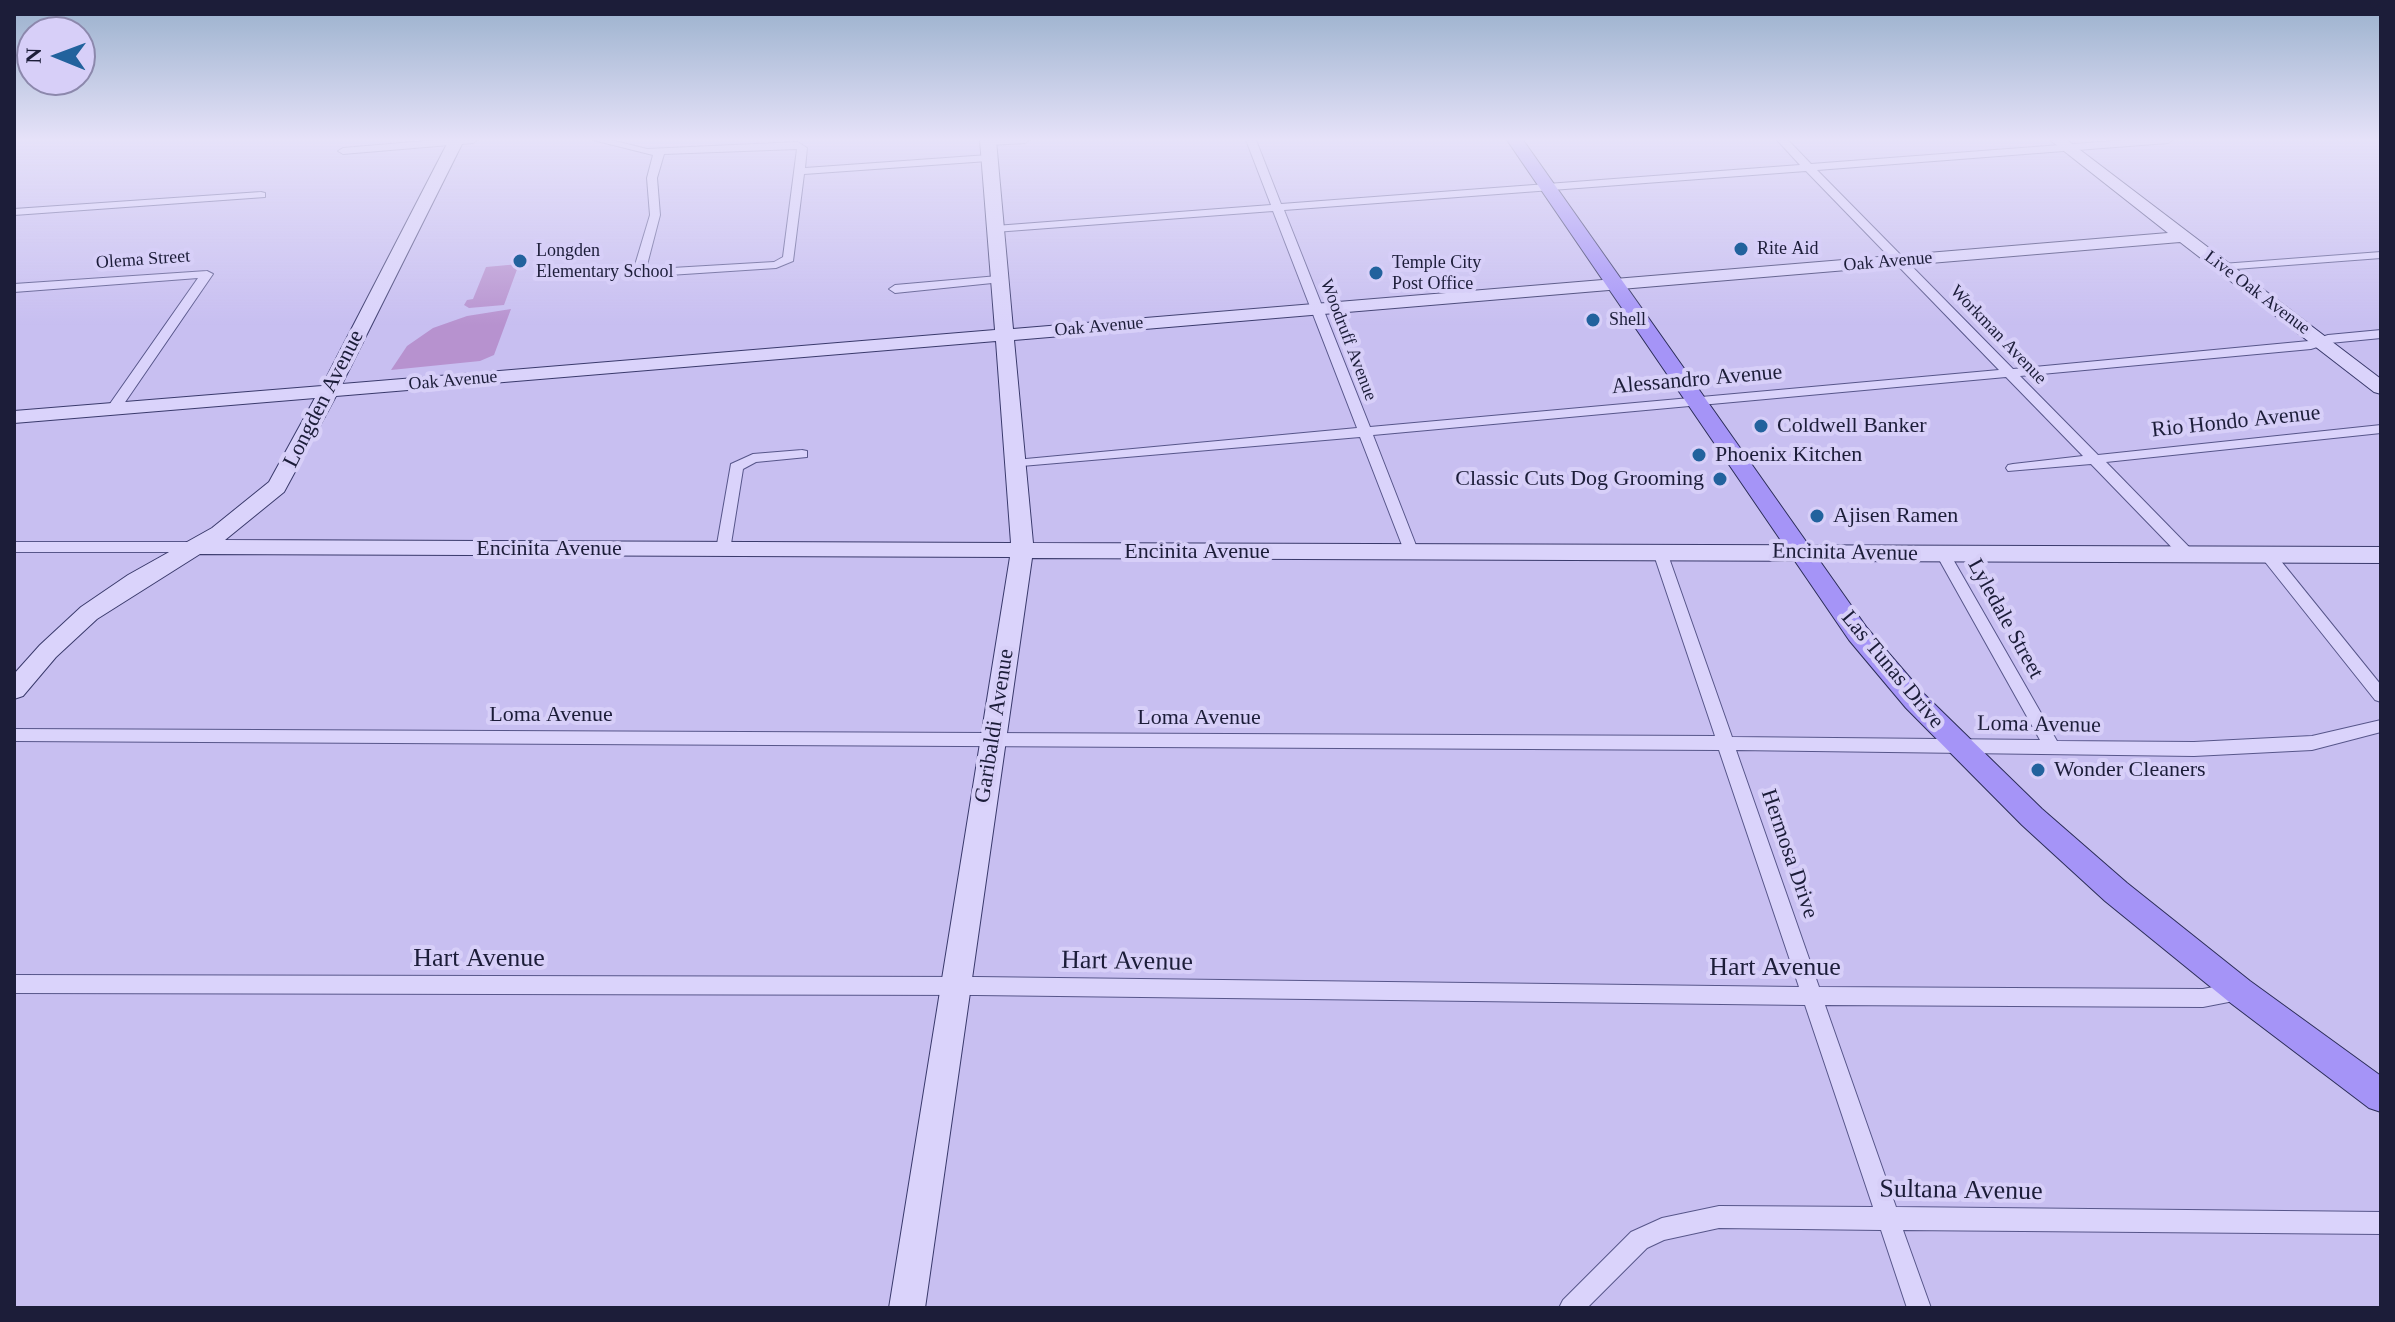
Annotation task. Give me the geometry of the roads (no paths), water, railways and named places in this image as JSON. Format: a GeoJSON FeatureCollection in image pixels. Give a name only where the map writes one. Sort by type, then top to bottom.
{"type":"FeatureCollection","features":[{"type":"Feature","properties":{"kind":"main road","name":"Las Tunas Drive"},"geometry":{"type":"LineString","coordinates":[[1557,202],[1801,553],[1884,666],[1958,746],[2116,892],[2239,991],[2381,1096]]}},
{"type":"Feature","properties":{"kind":"street"},"geometry":{"type":"LineString","coordinates":[[14,221],[19,212],[166,202]]}},
{"type":"Feature","properties":{"kind":"street","name":"Longden Avenue"},"geometry":{"type":"LineString","coordinates":[[14,690],[48,651],[89,613],[240,519],[277,487],[430,202]]}},
{"type":"Feature","properties":{"kind":"street"},"geometry":{"type":"LineString","coordinates":[[656,202],[641,265],[644,270],[654,273],[785,262],[790,255],[796,202]]}},
{"type":"Feature","properties":{"kind":"street","name":"Garibaldi Avenue"},"geometry":{"type":"LineString","coordinates":[[907,1308],[1021,550],[993,202]]}},
{"type":"Feature","properties":{"kind":"street","name":"Woodruff Avenue"},"geometry":{"type":"LineString","coordinates":[[1275,202],[1412,553]]}},
{"type":"Feature","properties":{"kind":"street"},"geometry":{"type":"LineString","coordinates":[[995,229],[1349,202]]}},
{"type":"Feature","properties":{"kind":"street","name":"Workman Avenue"},"geometry":{"type":"LineString","coordinates":[[1842,202],[2188,555]]}},
{"type":"Feature","properties":{"kind":"street","name":"Live Oak Avenue"},"geometry":{"type":"LineString","coordinates":[[2137,202],[2381,388]]}},
{"type":"Feature","properties":{"kind":"street","name":"Oak Avenue"},"geometry":{"type":"LineString","coordinates":[[14,417],[2183,237]]}},
{"type":"Feature","properties":{"kind":"street"},"geometry":{"type":"LineString","coordinates":[[2222,267],[2381,255]]}},
{"type":"Feature","properties":{"kind":"street","name":"Olema Street"},"geometry":{"type":"LineString","coordinates":[[14,288],[207,274],[114,408]]}},
{"type":"Feature","properties":{"kind":"street"},"geometry":{"type":"LineString","coordinates":[[895,289],[998,280]]}},
{"type":"Feature","properties":{"kind":"street","name":"Alessandro Avenue"},"geometry":{"type":"LineString","coordinates":[[1015,464],[1364,433],[1501,417],[2009,373],[2381,334]]}},
{"type":"Feature","properties":{"kind":"street","name":"Rio Hondo Avenue"},"geometry":{"type":"LineString","coordinates":[[2013,468],[2381,429]]}},
{"type":"Feature","properties":{"kind":"street"},"geometry":{"type":"LineString","coordinates":[[723,550],[736,467],[753,458],[802,454]]}},
{"type":"Feature","properties":{"kind":"street","name":"Encinita Avenue"},"geometry":{"type":"LineString","coordinates":[[14,547],[2381,555]]}},
{"type":"Feature","properties":{"kind":"street","name":"Hermosa Drive"},"geometry":{"type":"LineString","coordinates":[[1660,552],[1919,1308]]}},
{"type":"Feature","properties":{"kind":"street","name":"Lyledale Street"},"geometry":{"type":"LineString","coordinates":[[1943,554],[2052,747]]}},
{"type":"Feature","properties":{"kind":"street"},"geometry":{"type":"LineString","coordinates":[[2267,554],[2381,696]]}},
{"type":"Feature","properties":{"kind":"street","name":"Loma Avenue"},"geometry":{"type":"LineString","coordinates":[[14,735],[2194,749],[2312,743],[2381,726]]}},
{"type":"Feature","properties":{"kind":"street","name":"Hart Avenue"},"geometry":{"type":"LineString","coordinates":[[14,984],[955,988],[2178,999],[2210,998],[2239,991]]}},
{"type":"Feature","properties":{"kind":"street","name":"Sultana Avenue"},"geometry":{"type":"LineString","coordinates":[[1571,1308],[1639,1240],[1676,1225],[1719,1217],[2381,1223]]}},
{"type":"Feature","properties":{"kind":"place","name":"Rite Aid"},"geometry":{"type":"Point","coordinates":[1741,249]}},
{"type":"Feature","properties":{"kind":"place","name":"Longden Elementary School"},"geometry":{"type":"Point","coordinates":[520,261]}},
{"type":"Feature","properties":{"kind":"place","name":"Temple City Post Office"},"geometry":{"type":"Point","coordinates":[1376,273]}},
{"type":"Feature","properties":{"kind":"place","name":"Shell"},"geometry":{"type":"Point","coordinates":[1593,320]}},
{"type":"Feature","properties":{"kind":"place","name":"Coldwell Banker"},"geometry":{"type":"Point","coordinates":[1761,426]}},
{"type":"Feature","properties":{"kind":"place","name":"Phoenix Kitchen"},"geometry":{"type":"Point","coordinates":[1699,455]}},
{"type":"Feature","properties":{"kind":"place","name":"Classic Cuts Dog Grooming"},"geometry":{"type":"Point","coordinates":[1720,479]}},
{"type":"Feature","properties":{"kind":"place","name":"Ajisen Ramen"},"geometry":{"type":"Point","coordinates":[1817,516]}},
{"type":"Feature","properties":{"kind":"place","name":"Wonder Cleaners"},"geometry":{"type":"Point","coordinates":[2038,770]}}]}
